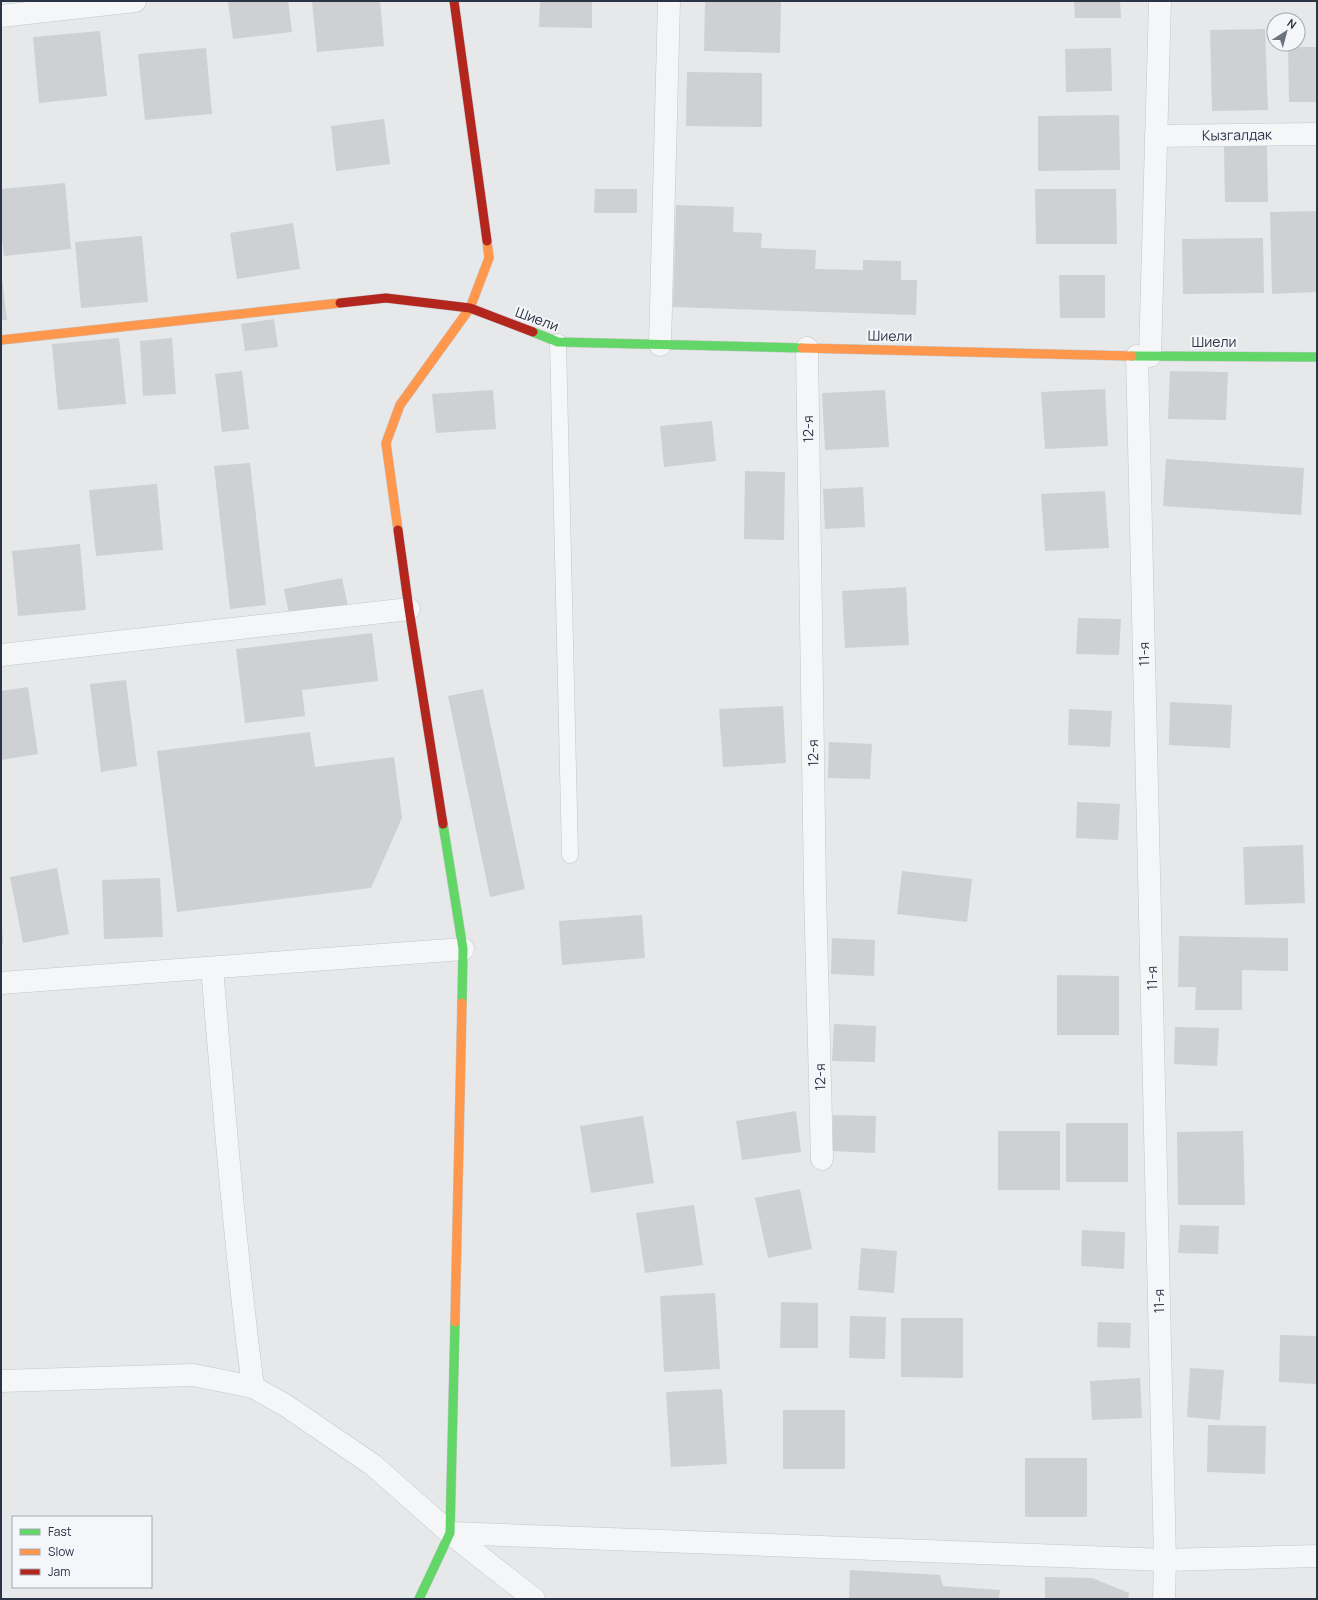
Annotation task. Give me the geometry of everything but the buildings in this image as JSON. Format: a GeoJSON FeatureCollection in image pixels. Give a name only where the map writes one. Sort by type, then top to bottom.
{"type":"FeatureCollection","features":[{"type":"Feature","properties":{"kind":"street"},"geometry":{"type":"LineString","coordinates":[[1,16],[135,1]]}},
{"type":"Feature","properties":{"kind":"street"},"geometry":{"type":"LineString","coordinates":[[419,1599],[450,1533],[463,949],[409,609],[386,443],[400,405],[470,308],[489,258],[454,1]]}},
{"type":"Feature","properties":{"kind":"street"},"geometry":{"type":"LineString","coordinates":[[660,345],[670,1]]}},
{"type":"Feature","properties":{"kind":"street","name":"11-я"},"geometry":{"type":"LineString","coordinates":[[1160,1],[1156,136],[1144,356],[1165,1560],[1164,1599]]}},
{"type":"Feature","properties":{"kind":"street","name":"Кызгалдак"},"geometry":{"type":"LineString","coordinates":[[1156,136],[1317,134]]}},
{"type":"Feature","properties":{"kind":"street","name":"Шиели"},"geometry":{"type":"LineString","coordinates":[[1,340],[386,298],[470,308],[558,342],[1144,356],[1317,356]]}},
{"type":"Feature","properties":{"kind":"street","name":"12-я"},"geometry":{"type":"LineString","coordinates":[[807,348],[815,891],[822,1159]]}},
{"type":"Feature","properties":{"kind":"street"},"geometry":{"type":"LineString","coordinates":[[1,655],[409,609]]}},
{"type":"Feature","properties":{"kind":"street"},"geometry":{"type":"LineString","coordinates":[[1,983],[463,949]]}},
{"type":"Feature","properties":{"kind":"street"},"geometry":{"type":"LineString","coordinates":[[212,968],[235,1235],[242,1306],[253,1387]]}},
{"type":"Feature","properties":{"kind":"street"},"geometry":{"type":"LineString","coordinates":[[1,1381],[193,1375],[253,1387],[285,1405],[373,1465],[450,1533],[534,1599]]}},
{"type":"Feature","properties":{"kind":"street"},"geometry":{"type":"LineString","coordinates":[[450,1533],[1165,1560],[1317,1556]]}},
{"type":"Feature","properties":{"kind":"lane"},"geometry":{"type":"LineString","coordinates":[[558,342],[570,855]]}},
{"type":"Feature","properties":{"kind":"traffic: fast"},"geometry":{"type":"LineString","coordinates":[[533,332],[558,342],[802,348]]}},
{"type":"Feature","properties":{"kind":"traffic: fast"},"geometry":{"type":"LineString","coordinates":[[1132,356],[1317,357]]}},
{"type":"Feature","properties":{"kind":"traffic: fast"},"geometry":{"type":"LineString","coordinates":[[443,824],[463,949],[462,1003]]}},
{"type":"Feature","properties":{"kind":"traffic: fast"},"geometry":{"type":"LineString","coordinates":[[419,1599],[450,1533],[455,1322]]}},
{"type":"Feature","properties":{"kind":"traffic: slow"},"geometry":{"type":"LineString","coordinates":[[398,530],[386,443],[400,405],[470,308],[489,258],[487,241]]}},
{"type":"Feature","properties":{"kind":"traffic: slow"},"geometry":{"type":"LineString","coordinates":[[1,340],[340,303]]}},
{"type":"Feature","properties":{"kind":"traffic: slow"},"geometry":{"type":"LineString","coordinates":[[802,348],[1132,356]]}},
{"type":"Feature","properties":{"kind":"traffic: slow"},"geometry":{"type":"LineString","coordinates":[[455,1322],[462,1003]]}},
{"type":"Feature","properties":{"kind":"traffic: jam"},"geometry":{"type":"LineString","coordinates":[[454,1],[487,241]]}},
{"type":"Feature","properties":{"kind":"traffic: jam"},"geometry":{"type":"LineString","coordinates":[[340,303],[386,298],[470,308],[533,332]]}},
{"type":"Feature","properties":{"kind":"traffic: jam"},"geometry":{"type":"LineString","coordinates":[[398,530],[443,824]]}}]}
